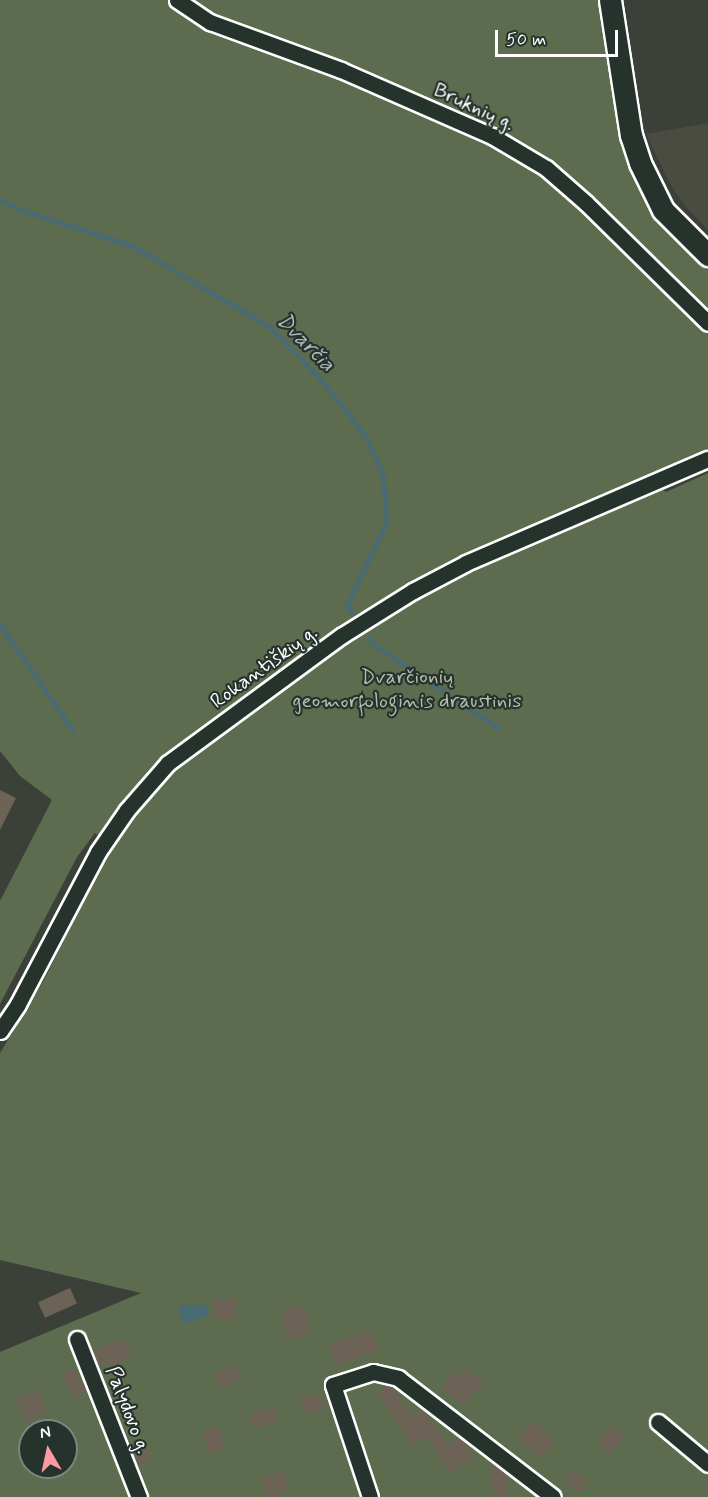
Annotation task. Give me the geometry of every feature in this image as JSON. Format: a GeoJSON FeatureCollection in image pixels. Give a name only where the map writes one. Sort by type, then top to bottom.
{"type":"FeatureCollection","features":[{"type":"Feature","properties":{"kind":"main road"},"geometry":{"type":"LineString","coordinates":[[610,0],[631,135],[640,163],[663,210],[708,255]]}},
{"type":"Feature","properties":{"kind":"street","name":"Bruknių g."},"geometry":{"type":"LineString","coordinates":[[177,0],[210,22],[341,70],[492,136],[546,168],[586,203],[708,323]]}},
{"type":"Feature","properties":{"kind":"street","name":"Rokantiškių g."},"geometry":{"type":"LineString","coordinates":[[0,1031],[18,1004],[98,852],[127,810],[168,763],[341,636],[413,591],[466,563],[708,459]]}},
{"type":"Feature","properties":{"kind":"street","name":"Palydovo g."},"geometry":{"type":"LineString","coordinates":[[77,1339],[139,1497]]}},
{"type":"Feature","properties":{"kind":"street"},"geometry":{"type":"LineString","coordinates":[[370,1497],[333,1385],[373,1372],[398,1378],[553,1497]]}},
{"type":"Feature","properties":{"kind":"street"},"geometry":{"type":"LineString","coordinates":[[658,1422],[708,1464]]}},
{"type":"Feature","properties":{"kind":"shaded area"},"geometry":{"type":"Polygon","coordinates":[[[708,123],[708,230],[685,206],[669,182],[646,134],[708,123]]]}},
{"type":"Feature","properties":{"kind":"green space","name":"Dvarčionių geomorfologinis draustinis"},"geometry":{"type":"Polygon","coordinates":[[[0,0],[601,0],[619,132],[628,165],[642,194],[661,221],[708,270],[708,452],[646,480],[666,492],[708,473],[708,1497],[0,1497],[0,1352],[141,1293],[0,1260],[0,1053],[43,982],[112,845],[95,833],[77,857],[0,1004],[0,901],[52,800],[20,776],[0,751],[0,0]]]}},
{"type":"Feature","properties":{"kind":"water"},"geometry":{"type":"Polygon","coordinates":[[[207,1304],[208,1316],[182,1324],[178,1306],[207,1304]]]}},
{"type":"Feature","properties":{"kind":"building"},"geometry":{"type":"Polygon","coordinates":[[[0,790],[16,798],[0,830],[0,790]]]}},
{"type":"Feature","properties":{"kind":"building"},"geometry":{"type":"Polygon","coordinates":[[[70,1288],[77,1304],[45,1318],[38,1302],[70,1288]]]}},
{"type":"Feature","properties":{"kind":"building"},"geometry":{"type":"Polygon","coordinates":[[[213,1300],[236,1300],[236,1319],[213,1319],[213,1300]]]}},
{"type":"Feature","properties":{"kind":"building"},"geometry":{"type":"Polygon","coordinates":[[[303,1304],[311,1334],[287,1341],[282,1310],[303,1304]]]}},
{"type":"Feature","properties":{"kind":"building"},"geometry":{"type":"Polygon","coordinates":[[[372,1330],[379,1351],[335,1365],[328,1344],[372,1330]]]}},
{"type":"Feature","properties":{"kind":"building"},"geometry":{"type":"Polygon","coordinates":[[[123,1338],[131,1358],[111,1366],[110,1363],[99,1367],[92,1351],[123,1338]]]}},
{"type":"Feature","properties":{"kind":"building"},"geometry":{"type":"Polygon","coordinates":[[[236,1364],[242,1379],[219,1388],[213,1373],[236,1364]]]}},
{"type":"Feature","properties":{"kind":"building"},"geometry":{"type":"Polygon","coordinates":[[[74,1368],[86,1391],[73,1398],[61,1375],[74,1368]]]}},
{"type":"Feature","properties":{"kind":"building"},"geometry":{"type":"Polygon","coordinates":[[[468,1370],[484,1383],[463,1406],[441,1387],[455,1371],[462,1377],[468,1370]]]}},
{"type":"Feature","properties":{"kind":"building"},"geometry":{"type":"Polygon","coordinates":[[[120,1378],[139,1420],[126,1423],[114,1380],[120,1378]]]}},
{"type":"Feature","properties":{"kind":"building"},"geometry":{"type":"Polygon","coordinates":[[[387,1385],[393,1387],[411,1416],[422,1409],[449,1444],[460,1438],[475,1457],[450,1473],[426,1436],[412,1445],[378,1392],[387,1385]]]}},
{"type":"Feature","properties":{"kind":"building"},"geometry":{"type":"Polygon","coordinates":[[[38,1389],[48,1412],[31,1419],[25,1419],[16,1398],[38,1389]]]}},
{"type":"Feature","properties":{"kind":"building"},"geometry":{"type":"Polygon","coordinates":[[[321,1393],[325,1408],[304,1414],[300,1399],[321,1393]]]}},
{"type":"Feature","properties":{"kind":"building"},"geometry":{"type":"Polygon","coordinates":[[[275,1407],[279,1421],[253,1429],[249,1414],[275,1407]]]}},
{"type":"Feature","properties":{"kind":"building"},"geometry":{"type":"Polygon","coordinates":[[[533,1421],[556,1441],[541,1458],[518,1438],[533,1421]]]}},
{"type":"Feature","properties":{"kind":"building"},"geometry":{"type":"Polygon","coordinates":[[[218,1426],[225,1449],[209,1454],[202,1431],[218,1426]]]}},
{"type":"Feature","properties":{"kind":"building"},"geometry":{"type":"Polygon","coordinates":[[[612,1426],[624,1436],[609,1454],[597,1444],[612,1426]]]}},
{"type":"Feature","properties":{"kind":"building"},"geometry":{"type":"Polygon","coordinates":[[[143,1442],[150,1461],[138,1465],[131,1446],[143,1442]]]}},
{"type":"Feature","properties":{"kind":"building"},"geometry":{"type":"Polygon","coordinates":[[[498,1467],[506,1473],[509,1497],[494,1497],[488,1469],[498,1467]]]}},
{"type":"Feature","properties":{"kind":"building"},"geometry":{"type":"Polygon","coordinates":[[[574,1470],[587,1481],[577,1492],[564,1481],[574,1470]]]}},
{"type":"Feature","properties":{"kind":"building"},"geometry":{"type":"Polygon","coordinates":[[[283,1471],[290,1489],[281,1492],[282,1497],[267,1497],[261,1479],[283,1471]]]}},
{"type":"Feature","properties":{"kind":"waterway","name":"Dvarčia"},"geometry":{"type":"LineString","coordinates":[[0,200],[21,210],[133,246],[271,328],[320,379],[365,435],[382,471],[387,521],[347,605],[352,613]]}},
{"type":"Feature","properties":{"kind":"waterway"},"geometry":{"type":"LineString","coordinates":[[0,625],[73,731]]}},
{"type":"Feature","properties":{"kind":"waterway","name":"Dvarčia"},"geometry":{"type":"LineString","coordinates":[[369,637],[373,644],[498,728]]}}]}
